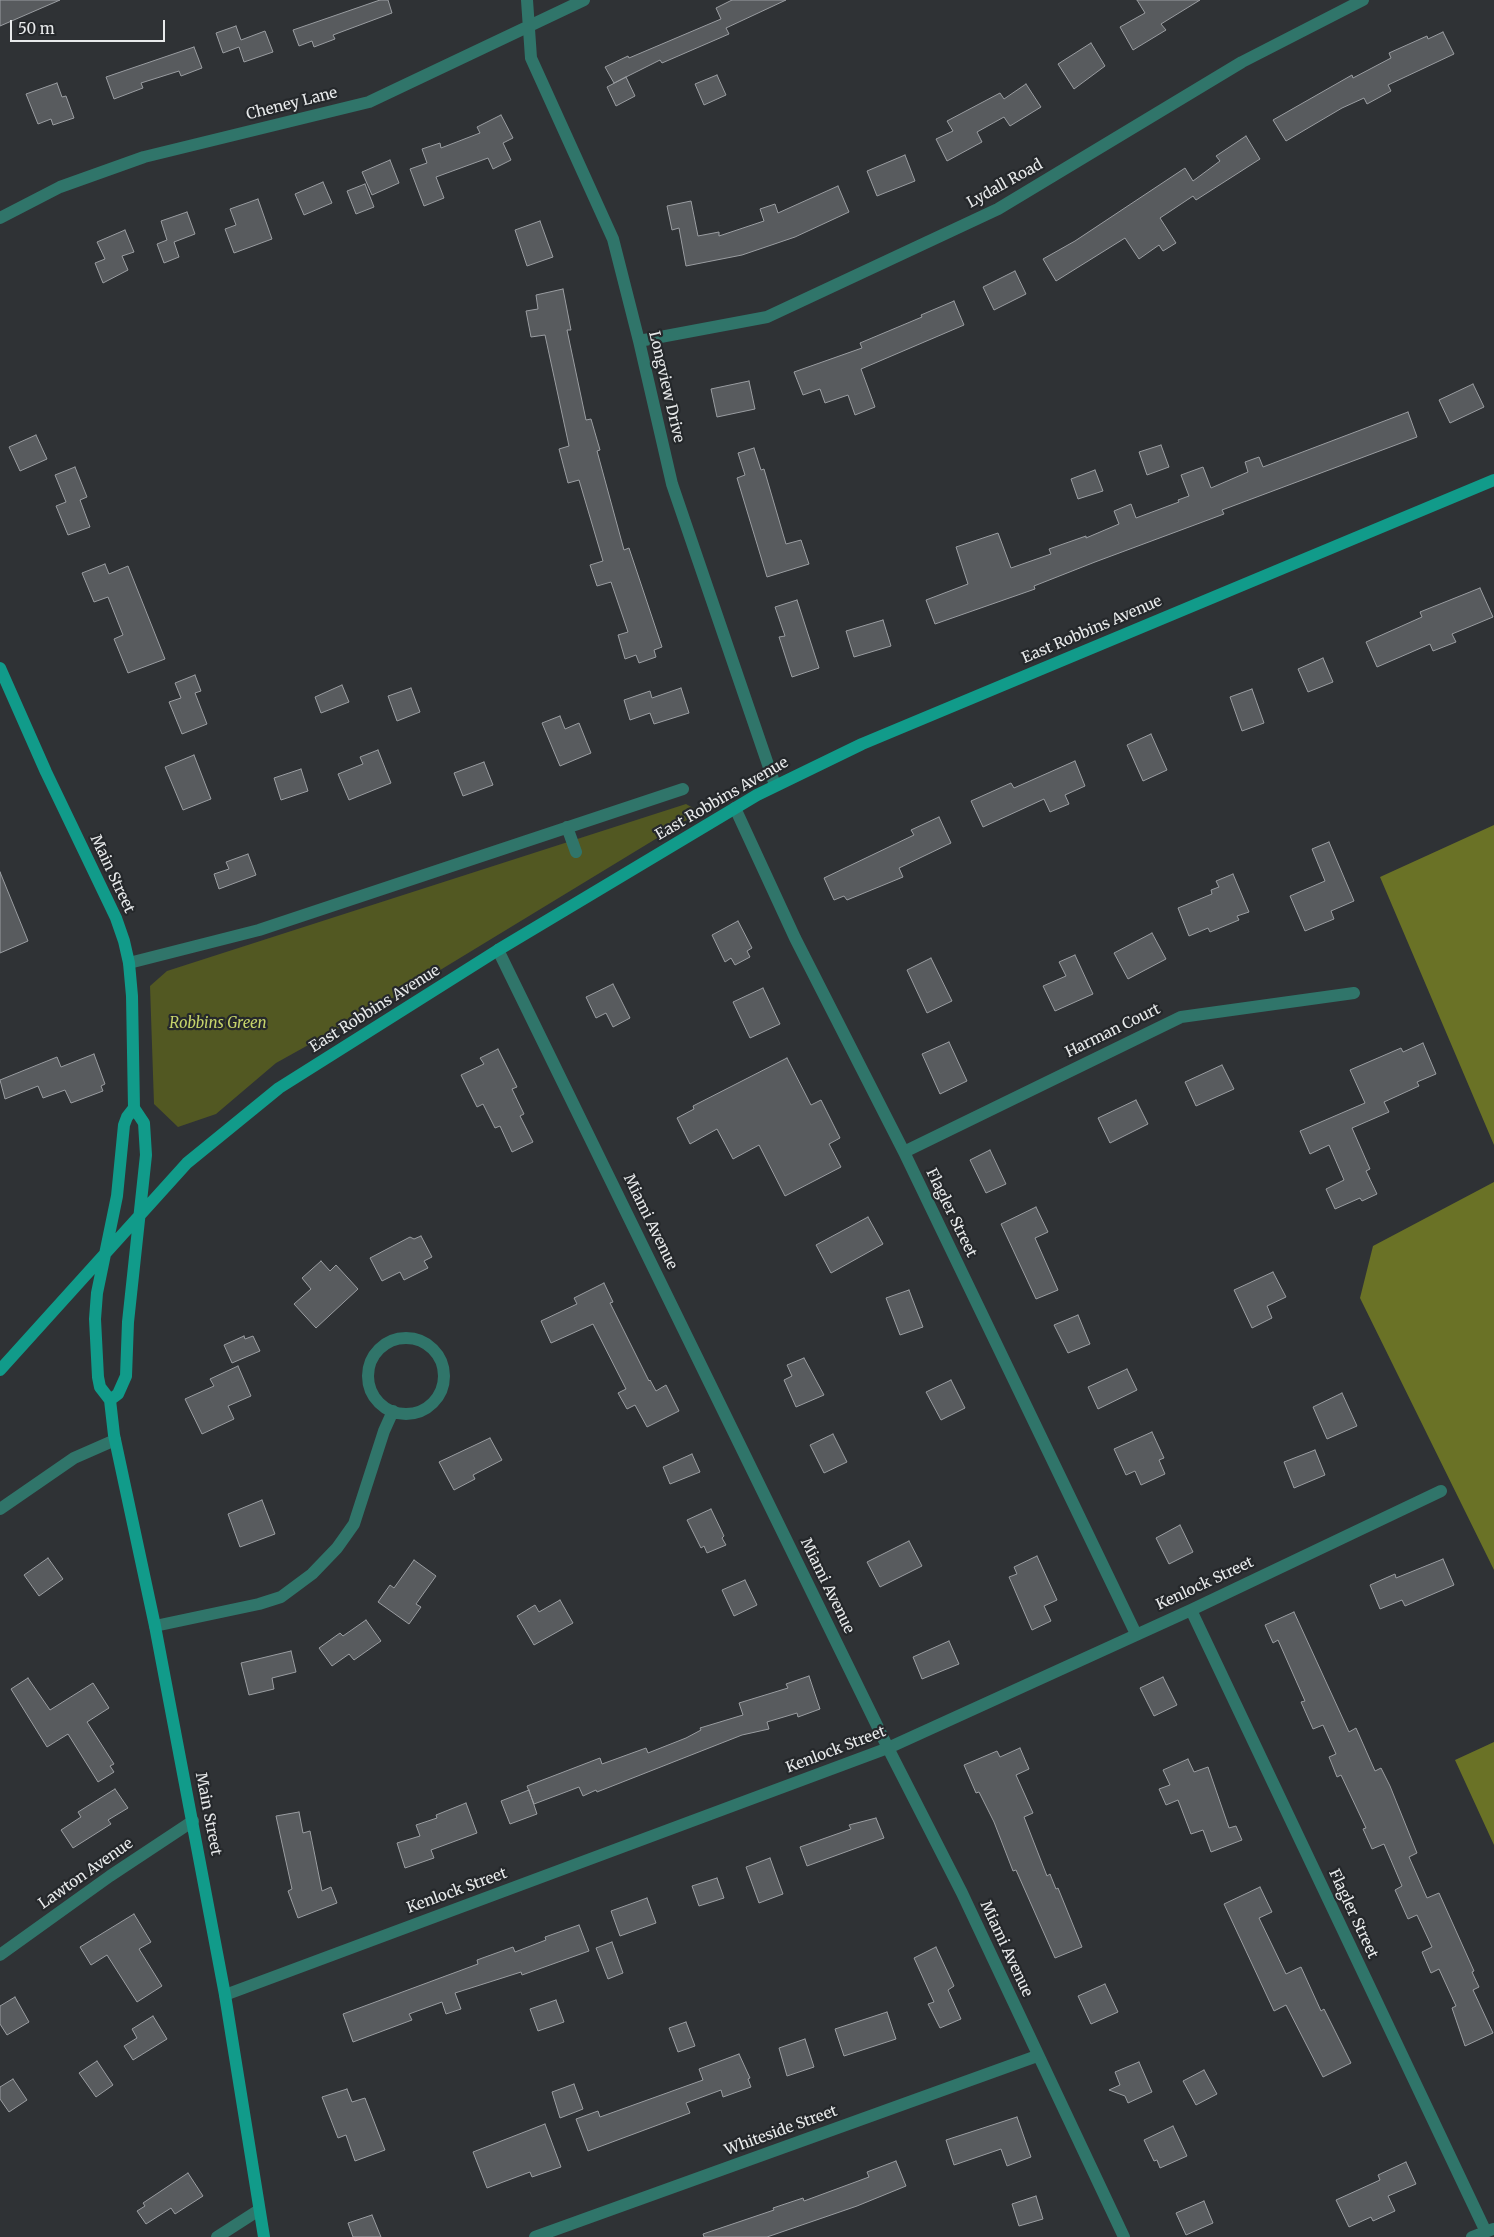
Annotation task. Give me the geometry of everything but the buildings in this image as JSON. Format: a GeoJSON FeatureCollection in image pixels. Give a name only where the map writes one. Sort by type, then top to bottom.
{"type":"FeatureCollection","features":[{"type":"Feature","properties":{"kind":"main road","name":"East Robbins Avenue"},"geometry":{"type":"LineString","coordinates":[[0,1370],[187,1163],[279,1088],[498,950],[735,808],[775,785],[862,744],[1494,480]]}},
{"type":"Feature","properties":{"kind":"main road","name":"Main Street"},"geometry":{"type":"LineString","coordinates":[[0,668],[46,772],[116,918],[129,963],[134,1051],[134,1108]]}},
{"type":"Feature","properties":{"kind":"main road"},"geometry":{"type":"LineString","coordinates":[[134,1108],[144,1123],[146,1135],[146,1155],[139,1217],[128,1322],[126,1376],[118,1394],[110,1400],[100,1387],[96,1360],[95,1319],[103,1258],[117,1196],[124,1125],[134,1108]]}},
{"type":"Feature","properties":{"kind":"main road","name":"Main Street"},"geometry":{"type":"LineString","coordinates":[[110,1400],[115,1440],[155,1626],[193,1821],[225,1995],[264,2237]]}},
{"type":"Feature","properties":{"kind":"street","name":"Longview Drive"},"geometry":{"type":"LineString","coordinates":[[527,0],[531,58],[613,239],[672,484],[775,785]]}},
{"type":"Feature","properties":{"kind":"street","name":"Cheney Lane"},"geometry":{"type":"LineString","coordinates":[[0,218],[60,188],[144,157],[369,102],[584,0]]}},
{"type":"Feature","properties":{"kind":"street","name":"Lydall Road"},"geometry":{"type":"LineString","coordinates":[[639,341],[767,317],[989,213],[1242,62],[1364,0]]}},
{"type":"Feature","properties":{"kind":"street","name":"East Robbins Avenue"},"geometry":{"type":"LineString","coordinates":[[129,963],[259,930],[683,789]]}},
{"type":"Feature","properties":{"kind":"street","name":"Flagler Street"},"geometry":{"type":"LineString","coordinates":[[735,808],[795,938],[904,1152],[1136,1634]]}},
{"type":"Feature","properties":{"kind":"street"},"geometry":{"type":"LineString","coordinates":[[567,827],[576,852]]}},
{"type":"Feature","properties":{"kind":"street","name":"Miami Avenue"},"geometry":{"type":"LineString","coordinates":[[498,950],[888,1748],[962,1892],[1037,2056],[1124,2237]]}},
{"type":"Feature","properties":{"kind":"street","name":"Harman Court"},"geometry":{"type":"LineString","coordinates":[[904,1152],[1181,1017],[1354,993]]}},
{"type":"Feature","properties":{"kind":"street"},"geometry":{"type":"LineString","coordinates":[[397,1339],[418,1340],[436,1352],[441,1362],[444,1372],[441,1388],[433,1402],[424,1409],[415,1413],[393,1411],[384,1407],[371,1390],[368,1380],[370,1364],[378,1350],[387,1343],[397,1339]]}},
{"type":"Feature","properties":{"kind":"street"},"geometry":{"type":"LineString","coordinates":[[155,1626],[234,1611],[266,1602],[281,1597],[312,1574],[337,1548],[354,1524],[384,1431],[393,1411]]}},
{"type":"Feature","properties":{"kind":"street"},"geometry":{"type":"LineString","coordinates":[[0,1509],[74,1458],[115,1440]]}},
{"type":"Feature","properties":{"kind":"street","name":"Kenlock Street"},"geometry":{"type":"LineString","coordinates":[[225,1995],[888,1748],[1191,1610],[1441,1491]]}},
{"type":"Feature","properties":{"kind":"street","name":"Flagler Street"},"geometry":{"type":"LineString","coordinates":[[1191,1610],[1490,2230]]}},
{"type":"Feature","properties":{"kind":"street","name":"Lawton Avenue"},"geometry":{"type":"LineString","coordinates":[[0,1955],[110,1876],[193,1821]]}},
{"type":"Feature","properties":{"kind":"street","name":"Whiteside Street"},"geometry":{"type":"LineString","coordinates":[[535,2237],[1037,2056]]}},
{"type":"Feature","properties":{"kind":"street"},"geometry":{"type":"LineString","coordinates":[[217,2237],[260,2210]]}},
{"type":"Feature","properties":{"kind":"street"},"geometry":{"type":"LineString","coordinates":[[1472,2237],[1490,2230]]}},
{"type":"Feature","properties":{"kind":"green space","name":"Robbins Green"},"geometry":{"type":"Polygon","coordinates":[[[686,804],[700,812],[409,989],[276,1063],[216,1114],[178,1127],[154,1104],[150,986],[167,971],[686,804]]]}},
{"type":"Feature","properties":{"kind":"green space"},"geometry":{"type":"Polygon","coordinates":[[[1494,825],[1494,1145],[1380,877],[1494,825]]]}},
{"type":"Feature","properties":{"kind":"green space"},"geometry":{"type":"Polygon","coordinates":[[[1494,1182],[1494,1570],[1360,1298],[1373,1246],[1494,1182]]]}},
{"type":"Feature","properties":{"kind":"green space"},"geometry":{"type":"Polygon","coordinates":[[[1494,1742],[1494,1845],[1455,1760],[1494,1742]]]}}]}
